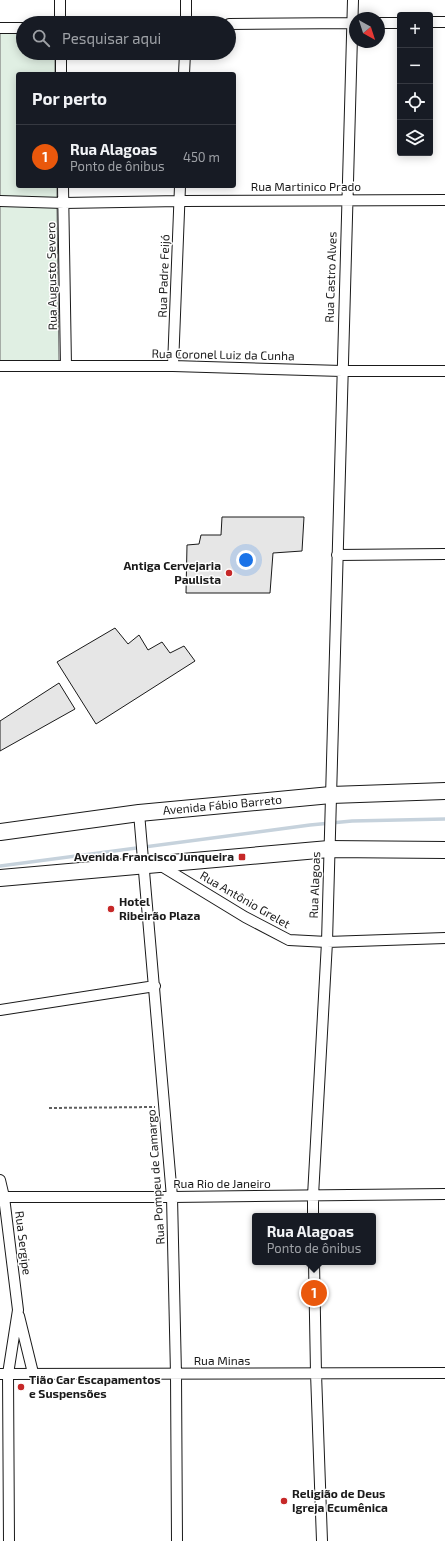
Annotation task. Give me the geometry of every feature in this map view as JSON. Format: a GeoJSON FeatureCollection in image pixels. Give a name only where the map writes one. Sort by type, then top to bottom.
{"type":"FeatureCollection","features":[{"type":"Feature","properties":{"kind":"main road","name":"Avenida Fábio Barreto"},"geometry":{"type":"LineString","coordinates":[[0,832],[139,816],[330,802],[445,791]]}},
{"type":"Feature","properties":{"kind":"main road"},"geometry":{"type":"LineString","coordinates":[[0,878],[148,862],[329,847],[445,850]]}},
{"type":"Feature","properties":{"kind":"street"},"geometry":{"type":"LineString","coordinates":[[60,0],[60,16]]}},
{"type":"Feature","properties":{"kind":"street"},"geometry":{"type":"LineString","coordinates":[[186,0],[186,16]]}},
{"type":"Feature","properties":{"kind":"street","name":"Rua Castro Alves"},"geometry":{"type":"LineString","coordinates":[[353,0],[354,12]]}},
{"type":"Feature","properties":{"kind":"street"},"geometry":{"type":"LineString","coordinates":[[433,22],[445,22]]}},
{"type":"Feature","properties":{"kind":"street"},"geometry":{"type":"LineString","coordinates":[[236,24],[349,23]]}},
{"type":"Feature","properties":{"kind":"street"},"geometry":{"type":"LineString","coordinates":[[385,23],[397,23]]}},
{"type":"Feature","properties":{"kind":"street"},"geometry":{"type":"LineString","coordinates":[[0,28],[16,28]]}},
{"type":"Feature","properties":{"kind":"street","name":"Rua Castro Alves"},"geometry":{"type":"LineString","coordinates":[[337,555],[347,200],[353,48]]}},
{"type":"Feature","properties":{"kind":"street"},"geometry":{"type":"LineString","coordinates":[[61,60],[61,72]]}},
{"type":"Feature","properties":{"kind":"street"},"geometry":{"type":"LineString","coordinates":[[184,72],[185,60]]}},
{"type":"Feature","properties":{"kind":"street","name":"Rua Augusto Severo"},"geometry":{"type":"LineString","coordinates":[[63,188],[66,366]]}},
{"type":"Feature","properties":{"kind":"street","name":"Rua Padre Feijó"},"geometry":{"type":"LineString","coordinates":[[173,366],[180,188]]}},
{"type":"Feature","properties":{"kind":"street","name":"Rua Martinico Prado"},"geometry":{"type":"LineString","coordinates":[[0,201],[64,203],[445,200]]}},
{"type":"Feature","properties":{"kind":"street","name":"Rua Coronel Luiz da Cunha"},"geometry":{"type":"LineString","coordinates":[[0,366],[173,366],[342,371],[445,371]]}},
{"type":"Feature","properties":{"kind":"street"},"geometry":{"type":"LineString","coordinates":[[337,555],[445,554]]}},
{"type":"Feature","properties":{"kind":"street","name":"Rua Alagoas"},"geometry":{"type":"LineString","coordinates":[[313,1213],[312,1196],[327,942],[337,555]]}},
{"type":"Feature","properties":{"kind":"street","name":"Rua Pompeu de Camargo"},"geometry":{"type":"LineString","coordinates":[[139,816],[148,862],[154,986],[172,1197],[176,1374],[177,1541]]}},
{"type":"Feature","properties":{"kind":"street","name":"Rua Antônio Grelet"},"geometry":{"type":"LineString","coordinates":[[148,862],[289,940],[327,942],[445,938]]}},
{"type":"Feature","properties":{"kind":"street"},"geometry":{"type":"LineString","coordinates":[[0,1010],[154,986]]}},
{"type":"Feature","properties":{"kind":"street","name":"Rua Sergipe"},"geometry":{"type":"LineString","coordinates":[[0,1180],[18,1310],[33,1373]]}},
{"type":"Feature","properties":{"kind":"street","name":"Rua Rio de Janeiro"},"geometry":{"type":"LineString","coordinates":[[2,1197],[445,1194]]}},
{"type":"Feature","properties":{"kind":"street"},"geometry":{"type":"LineString","coordinates":[[314,1265],[322,1541]]}},
{"type":"Feature","properties":{"kind":"street","name":"Rua Sergipe"},"geometry":{"type":"LineString","coordinates":[[9,1541],[4,1374],[18,1310]]}},
{"type":"Feature","properties":{"kind":"street","name":"Rua Minas"},"geometry":{"type":"LineString","coordinates":[[4,1374],[445,1373]]}},
{"type":"Feature","properties":{"kind":"path"},"geometry":{"type":"LineString","coordinates":[[49,1108],[164,1107]]}},
{"type":"Feature","properties":{"kind":"green space"},"geometry":{"type":"Polygon","coordinates":[[[0,32],[16,32],[16,60],[55,60],[55,72],[16,72],[16,188],[57,188],[57,198],[0,197],[0,32]]]}},
{"type":"Feature","properties":{"kind":"green space"},"geometry":{"type":"Polygon","coordinates":[[[0,206],[57,207],[59,361],[0,361],[0,206]]]}},
{"type":"Feature","properties":{"kind":"building","name":"Antiga Cervejaria Paulista"},"geometry":{"type":"Polygon","coordinates":[[[222,517],[304,517],[302,551],[273,553],[270,593],[186,593],[187,545],[199,544],[201,535],[221,535],[222,517]]]}},
{"type":"Feature","properties":{"kind":"building"},"geometry":{"type":"Polygon","coordinates":[[[115,628],[128,644],[139,635],[148,650],[162,642],[170,653],[184,646],[195,661],[96,724],[57,662],[115,628]]]}},
{"type":"Feature","properties":{"kind":"building"},"geometry":{"type":"Polygon","coordinates":[[[59,683],[75,709],[0,751],[0,721],[59,683]]]}},
{"type":"Feature","properties":{"kind":"waterway"},"geometry":{"type":"LineString","coordinates":[[0,866],[310,825],[352,821],[445,819]]}},
{"type":"Feature","properties":{"kind":"place","name":"Antiga Cervejaria Paulista"},"geometry":{"type":"Point","coordinates":[229,573]}},
{"type":"Feature","properties":{"kind":"place","name":"Avenida Francisco Junqueira"},"geometry":{"type":"Point","coordinates":[242,857]}},
{"type":"Feature","properties":{"kind":"place","name":"Hotel Ribeirão Plaza"},"geometry":{"type":"Point","coordinates":[111,909]}},
{"type":"Feature","properties":{"kind":"place","name":"Rua Alagoas"},"geometry":{"type":"Point","coordinates":[314,1293]}},
{"type":"Feature","properties":{"kind":"place","name":"Tião Car Escapamentos e Suspensões"},"geometry":{"type":"Point","coordinates":[21,1387]}},
{"type":"Feature","properties":{"kind":"place","name":"Religião de Deus Igreja Ecumênica"},"geometry":{"type":"Point","coordinates":[284,1501]}}]}
